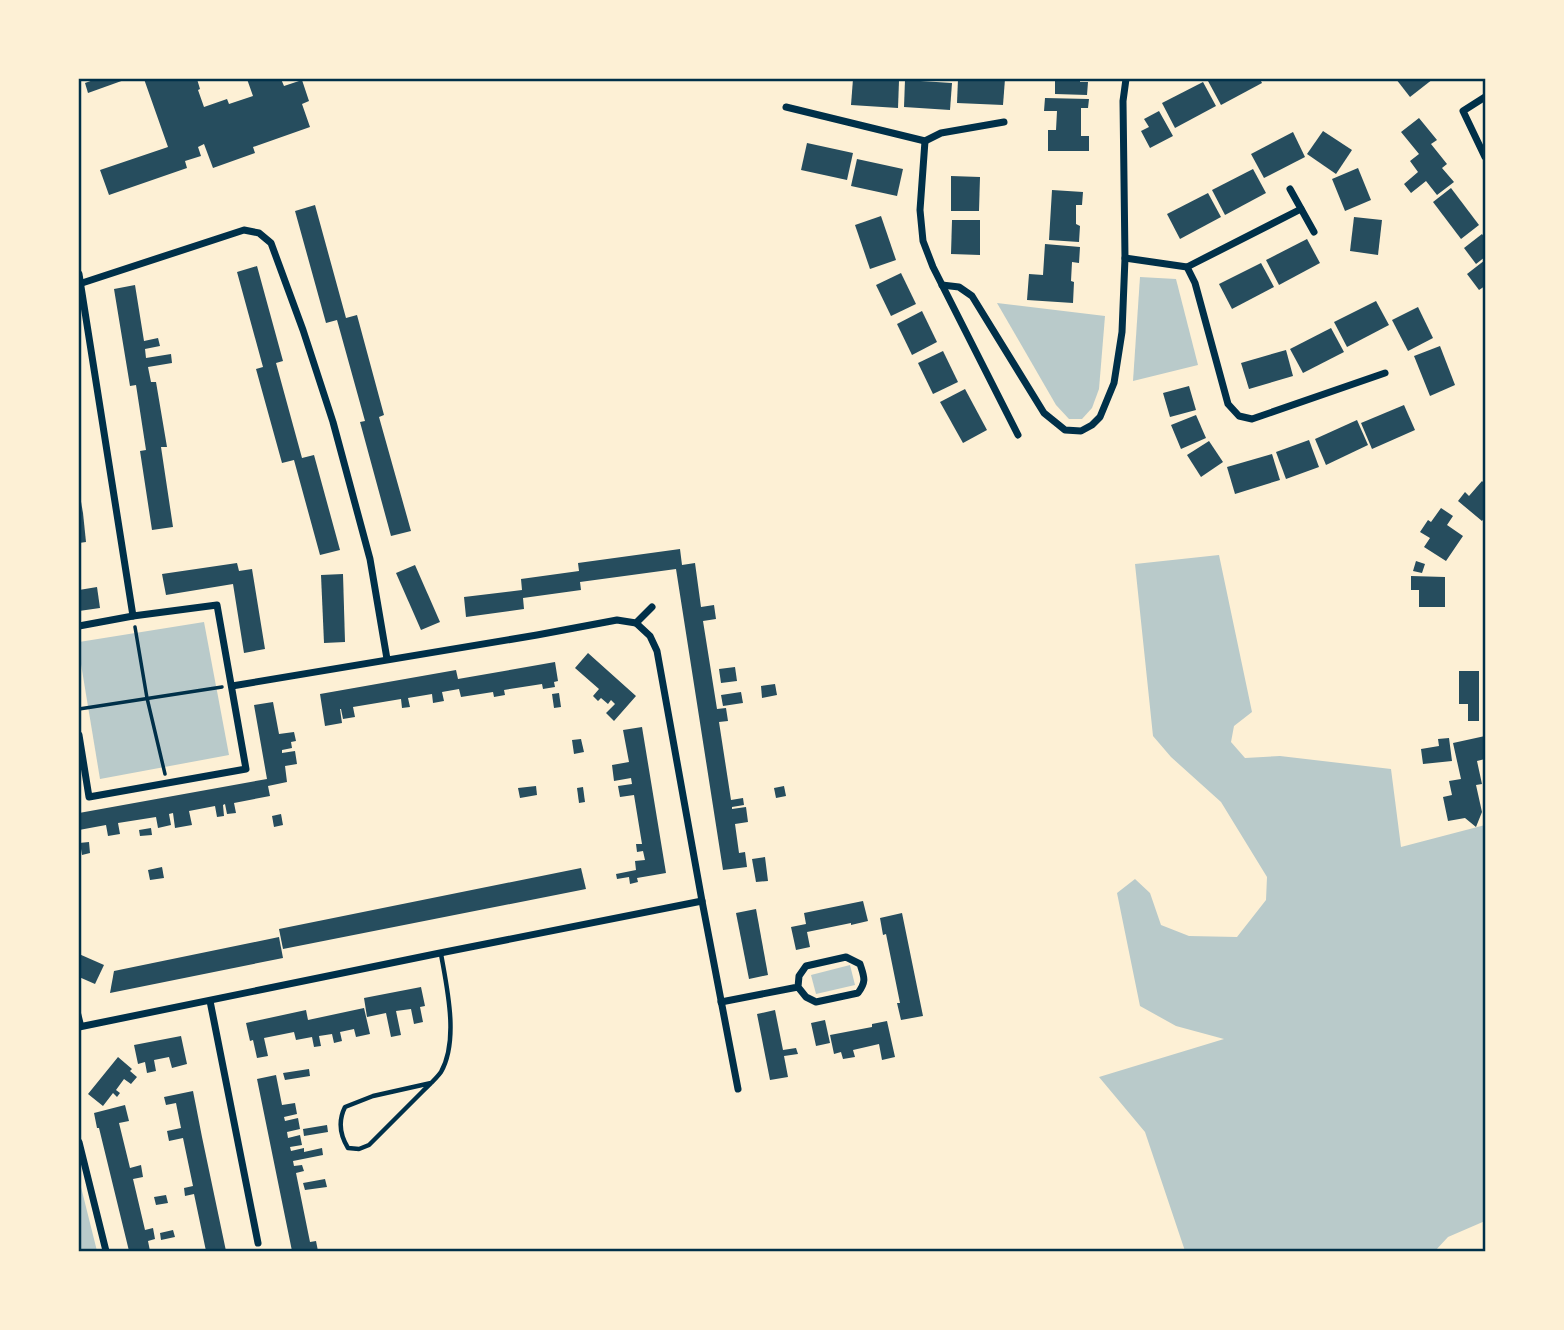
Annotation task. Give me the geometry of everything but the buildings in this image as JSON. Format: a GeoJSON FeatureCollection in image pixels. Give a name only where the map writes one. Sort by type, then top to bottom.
{"type":"FeatureCollection","features":[{"type":"Feature","properties":{"kind":"street"},"geometry":{"type":"LineString","coordinates":[[942,285],[959,287],[972,296],[1044,413],[1065,430],[1081,431],[1093,425],[1100,417],[1114,383],[1122,332],[1125,258],[1123,102],[1126,79]]}},
{"type":"Feature","properties":{"kind":"street"},"geometry":{"type":"LineString","coordinates":[[1485,97],[1463,111],[1485,157]]}},
{"type":"Feature","properties":{"kind":"street"},"geometry":{"type":"LineString","coordinates":[[786,107],[925,141],[941,133],[1004,122]]}},
{"type":"Feature","properties":{"kind":"street"},"geometry":{"type":"LineString","coordinates":[[925,141],[920,210],[923,241],[942,285],[1018,435]]}},
{"type":"Feature","properties":{"kind":"street"},"geometry":{"type":"LineString","coordinates":[[1290,189],[1314,232]]}},
{"type":"Feature","properties":{"kind":"street"},"geometry":{"type":"LineString","coordinates":[[1125,258],[1187,268],[1301,209]]}},
{"type":"Feature","properties":{"kind":"street"},"geometry":{"type":"LineString","coordinates":[[80,284],[244,230],[259,233],[271,243],[303,330],[336,435],[370,559],[387,659]]}},
{"type":"Feature","properties":{"kind":"street"},"geometry":{"type":"LineString","coordinates":[[1187,268],[1195,283],[1228,404],[1239,416],[1252,419],[1385,373]]}},
{"type":"Feature","properties":{"kind":"street"},"geometry":{"type":"LineString","coordinates":[[79,274],[134,616]]}},
{"type":"Feature","properties":{"kind":"street"},"geometry":{"type":"LineString","coordinates":[[79,626],[217,605],[246,769],[89,797],[79,735]]}},
{"type":"Feature","properties":{"kind":"street"},"geometry":{"type":"LineString","coordinates":[[636,623],[652,607]]}},
{"type":"Feature","properties":{"kind":"street"},"geometry":{"type":"LineString","coordinates":[[232,686],[617,620],[636,623],[650,636],[657,650],[738,1089]]}},
{"type":"Feature","properties":{"kind":"street"},"geometry":{"type":"LineString","coordinates":[[81,1027],[702,901]]}},
{"type":"Feature","properties":{"kind":"street"},"geometry":{"type":"LineString","coordinates":[[846,957],[860,964],[865,978],[864,986],[858,993],[816,1002],[806,997],[798,987],[799,976],[806,966],[846,957]]}},
{"type":"Feature","properties":{"kind":"street"},"geometry":{"type":"LineString","coordinates":[[721,1002],[798,987]]}},
{"type":"Feature","properties":{"kind":"street"},"geometry":{"type":"LineString","coordinates":[[210,1001],[258,1243]]}},
{"type":"Feature","properties":{"kind":"street"},"geometry":{"type":"LineString","coordinates":[[79,1142],[106,1251]]}},
{"type":"Feature","properties":{"kind":"lane"},"geometry":{"type":"LineString","coordinates":[[431,1083],[373,1096],[345,1107],[341,1115],[341,1129],[348,1148],[359,1149],[369,1145],[431,1083],[441,1072],[450,1047],[447,989],[440,953]]}},
{"type":"Feature","properties":{"kind":"lane"},"geometry":{"type":"LineString","coordinates":[[79,1014],[81,1027]]}},
{"type":"Feature","properties":{"kind":"path"},"geometry":{"type":"LineString","coordinates":[[134,616],[147,698],[167,783]]}},
{"type":"Feature","properties":{"kind":"path"},"geometry":{"type":"LineString","coordinates":[[79,709],[232,686]]}},
{"type":"Feature","properties":{"kind":"shaded area"},"geometry":{"type":"Polygon","coordinates":[[[1140,277],[1176,279],[1198,365],[1133,381],[1140,277]]]}},
{"type":"Feature","properties":{"kind":"shaded area"},"geometry":{"type":"Polygon","coordinates":[[[997,303],[1105,316],[1099,389],[1092,408],[1082,419],[1069,419],[1056,405],[997,303]]]}},
{"type":"Feature","properties":{"kind":"shaded area"},"geometry":{"type":"Polygon","coordinates":[[[1219,555],[1252,712],[1234,726],[1231,742],[1245,758],[1280,756],[1391,769],[1401,847],[1485,825],[1485,1221],[1448,1237],[1435,1251],[1185,1251],[1145,1132],[1099,1077],[1224,1039],[1176,1026],[1140,1006],[1117,893],[1135,879],[1150,893],[1161,925],[1189,936],[1237,937],[1266,900],[1267,877],[1221,802],[1171,757],[1153,736],[1135,564],[1219,555]]]}},
{"type":"Feature","properties":{"kind":"shaded area"},"geometry":{"type":"Polygon","coordinates":[[[204,622],[229,755],[100,779],[79,642],[204,622]]]}},
{"type":"Feature","properties":{"kind":"shaded area"},"geometry":{"type":"Polygon","coordinates":[[[850,965],[855,985],[816,994],[811,975],[850,965]]]}},
{"type":"Feature","properties":{"kind":"shaded area"},"geometry":{"type":"Polygon","coordinates":[[[79,1179],[97,1251],[79,1251],[79,1179]]]}}]}
